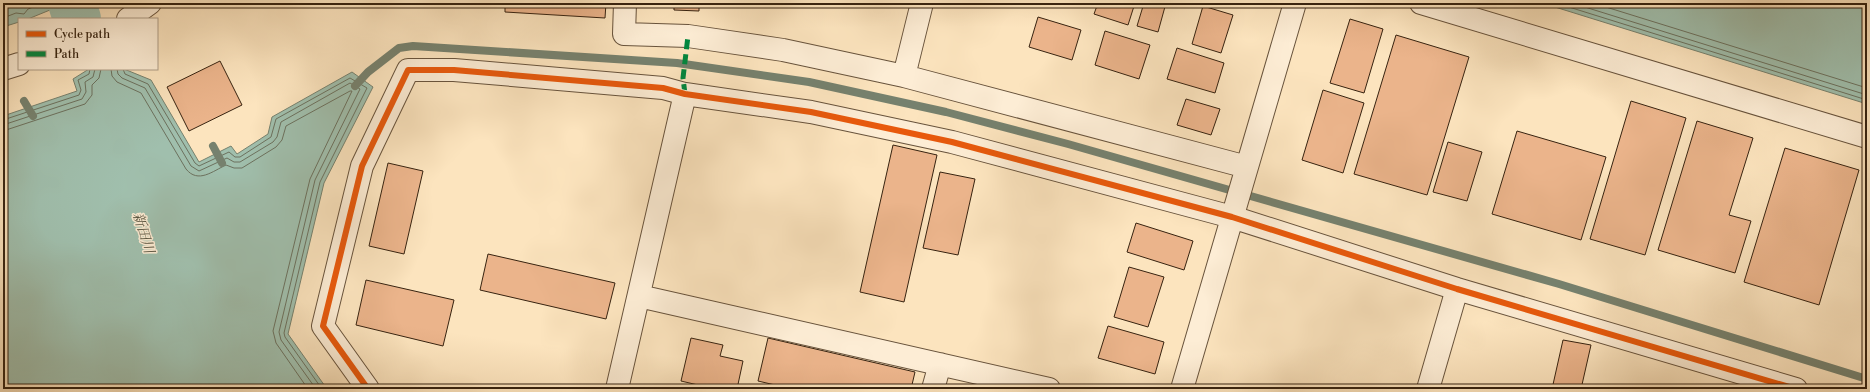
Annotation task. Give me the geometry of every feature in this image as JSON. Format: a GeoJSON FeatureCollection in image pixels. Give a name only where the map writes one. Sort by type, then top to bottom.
{"type":"FeatureCollection","features":[{"type":"Feature","properties":{"kind":"street"},"geometry":{"type":"LineString","coordinates":[[129,18],[150,3]]}},
{"type":"Feature","properties":{"kind":"street"},"geometry":{"type":"LineString","coordinates":[[625,3],[624,34],[688,36],[783,50],[904,76],[1247,167]]}},
{"type":"Feature","properties":{"kind":"street"},"geometry":{"type":"LineString","coordinates":[[904,76],[922,3]]}},
{"type":"Feature","properties":{"kind":"street"},"geometry":{"type":"LineString","coordinates":[[1182,389],[1295,3]]}},
{"type":"Feature","properties":{"kind":"street"},"geometry":{"type":"LineString","coordinates":[[1421,3],[1867,137]]}},
{"type":"Feature","properties":{"kind":"street"},"geometry":{"type":"LineString","coordinates":[[3,69],[18,64]]}},
{"type":"Feature","properties":{"kind":"street"},"geometry":{"type":"LineString","coordinates":[[368,389],[323,326],[362,166],[408,70],[454,70],[663,88],[685,94],[811,112],[952,142],[1232,217],[1457,289],[1796,389]]}},
{"type":"Feature","properties":{"kind":"street"},"geometry":{"type":"LineString","coordinates":[[617,389],[685,94]]}},
{"type":"Feature","properties":{"kind":"street"},"geometry":{"type":"LineString","coordinates":[[1428,389],[1457,289]]}},
{"type":"Feature","properties":{"kind":"street"},"geometry":{"type":"LineString","coordinates":[[639,296],[1048,389]]}},
{"type":"Feature","properties":{"kind":"street"},"geometry":{"type":"LineString","coordinates":[[933,389],[940,364]]}},
{"type":"Feature","properties":{"kind":"water"},"geometry":{"type":"Polygon","coordinates":[[[3,3],[67,3],[30,18],[18,18],[18,22],[3,27],[3,3]]]}},
{"type":"Feature","properties":{"kind":"water"},"geometry":{"type":"Polygon","coordinates":[[[1542,3],[1867,3],[1867,104],[1542,3]]]}},
{"type":"Feature","properties":{"kind":"water"},"geometry":{"type":"Polygon","coordinates":[[[87,70],[126,70],[151,80],[199,162],[231,146],[237,154],[268,134],[272,117],[352,72],[373,87],[324,183],[288,334],[327,389],[3,389],[3,116],[77,91],[73,79],[87,70]]]}},
{"type":"Feature","properties":{"kind":"building"},"geometry":{"type":"Polygon","coordinates":[[[505,3],[606,3],[605,18],[505,12],[505,3]]]}},
{"type":"Feature","properties":{"kind":"building"},"geometry":{"type":"Polygon","coordinates":[[[674,3],[699,3],[699,11],[674,10],[674,3]]]}},
{"type":"Feature","properties":{"kind":"building"},"geometry":{"type":"Polygon","coordinates":[[[1098,3],[1135,3],[1128,25],[1094,14],[1098,3]]]}},
{"type":"Feature","properties":{"kind":"building"},"geometry":{"type":"Polygon","coordinates":[[[1144,3],[1166,3],[1158,32],[1137,26],[1144,3]]]}},
{"type":"Feature","properties":{"kind":"building"},"geometry":{"type":"Polygon","coordinates":[[[1203,6],[1233,15],[1221,53],[1192,44],[1203,6]]]}},
{"type":"Feature","properties":{"kind":"building"},"geometry":{"type":"Polygon","coordinates":[[[1038,17],[1081,30],[1072,60],[1029,47],[1038,17]]]}},
{"type":"Feature","properties":{"kind":"building"},"geometry":{"type":"Polygon","coordinates":[[[1350,19],[1383,29],[1364,93],[1330,83],[1350,19]]]}},
{"type":"Feature","properties":{"kind":"building"},"geometry":{"type":"Polygon","coordinates":[[[1105,31],[1150,45],[1139,79],[1095,65],[1105,31]]]}},
{"type":"Feature","properties":{"kind":"building"},"geometry":{"type":"Polygon","coordinates":[[[1396,35],[1469,57],[1427,195],[1354,174],[1396,35]]]}},
{"type":"Feature","properties":{"kind":"building"},"geometry":{"type":"Polygon","coordinates":[[[1177,48],[1224,63],[1215,93],[1167,79],[1177,48]]]}},
{"type":"Feature","properties":{"kind":"building"},"geometry":{"type":"Polygon","coordinates":[[[220,61],[242,105],[189,131],[167,87],[220,61]]]}},
{"type":"Feature","properties":{"kind":"building"},"geometry":{"type":"Polygon","coordinates":[[[1323,90],[1364,103],[1343,173],[1302,160],[1323,90]]]}},
{"type":"Feature","properties":{"kind":"building"},"geometry":{"type":"Polygon","coordinates":[[[1186,99],[1220,109],[1211,135],[1177,125],[1186,99]]]}},
{"type":"Feature","properties":{"kind":"building"},"geometry":{"type":"Polygon","coordinates":[[[1631,101],[1686,118],[1645,255],[1590,239],[1631,101]]]}},
{"type":"Feature","properties":{"kind":"building"},"geometry":{"type":"Polygon","coordinates":[[[1697,121],[1753,138],[1729,215],[1751,221],[1735,273],[1658,250],[1697,121]]]}},
{"type":"Feature","properties":{"kind":"building"},"geometry":{"type":"Polygon","coordinates":[[[1517,131],[1606,157],[1581,240],[1492,214],[1517,131]]]}},
{"type":"Feature","properties":{"kind":"building"},"geometry":{"type":"Polygon","coordinates":[[[1448,142],[1482,152],[1467,201],[1433,192],[1448,142]]]}},
{"type":"Feature","properties":{"kind":"building"},"geometry":{"type":"Polygon","coordinates":[[[893,145],[937,155],[904,302],[860,292],[893,145]]]}},
{"type":"Feature","properties":{"kind":"building"},"geometry":{"type":"Polygon","coordinates":[[[1785,148],[1859,170],[1819,305],[1744,282],[1785,148]]]}},
{"type":"Feature","properties":{"kind":"building"},"geometry":{"type":"Polygon","coordinates":[[[388,163],[423,171],[404,254],[369,246],[388,163]]]}},
{"type":"Feature","properties":{"kind":"building"},"geometry":{"type":"Polygon","coordinates":[[[940,172],[975,179],[958,255],[923,248],[940,172]]]}},
{"type":"Feature","properties":{"kind":"building"},"geometry":{"type":"Polygon","coordinates":[[[1136,223],[1193,241],[1184,270],[1127,252],[1136,223]]]}},
{"type":"Feature","properties":{"kind":"building"},"geometry":{"type":"Polygon","coordinates":[[[488,254],[615,283],[606,319],[480,290],[488,254]]]}},
{"type":"Feature","properties":{"kind":"building"},"geometry":{"type":"Polygon","coordinates":[[[1129,267],[1164,277],[1148,327],[1114,317],[1129,267]]]}},
{"type":"Feature","properties":{"kind":"building"},"geometry":{"type":"Polygon","coordinates":[[[366,280],[454,300],[443,346],[356,325],[366,280]]]}},
{"type":"Feature","properties":{"kind":"building"},"geometry":{"type":"Polygon","coordinates":[[[1108,326],[1164,342],[1155,374],[1098,358],[1108,326]]]}},
{"type":"Feature","properties":{"kind":"building"},"geometry":{"type":"Polygon","coordinates":[[[691,338],[723,345],[720,356],[743,361],[737,389],[715,389],[681,381],[691,338]]]}},
{"type":"Feature","properties":{"kind":"building"},"geometry":{"type":"Polygon","coordinates":[[[768,338],[915,372],[911,389],[792,389],[758,381],[768,338]]]}},
{"type":"Feature","properties":{"kind":"building"},"geometry":{"type":"Polygon","coordinates":[[[1563,340],[1591,345],[1581,389],[1552,389],[1563,340]]]}},
{"type":"Feature","properties":{"kind":"waterway","name":"新田川"},"geometry":{"type":"LineString","coordinates":[[72,3],[77,18]]}},
{"type":"Feature","properties":{"kind":"waterway"},"geometry":{"type":"LineString","coordinates":[[355,86],[368,72],[399,48],[413,46],[677,63],[809,82],[946,112],[1068,144],[1559,284],[1867,379]]}},
{"type":"Feature","properties":{"kind":"waterway"},"geometry":{"type":"LineString","coordinates":[[24,101],[33,116]]}},
{"type":"Feature","properties":{"kind":"waterway"},"geometry":{"type":"LineString","coordinates":[[213,146],[222,163]]}},
{"type":"Feature","properties":{"kind":"marked path"},"geometry":{"type":"LineString","coordinates":[[685,94],[683,78],[688,36]]}},
{"type":"Feature","properties":{"kind":"cycle path"},"geometry":{"type":"LineString","coordinates":[[368,389],[323,326],[362,166],[408,70],[454,70],[663,88],[685,94],[811,112],[952,142],[1232,217],[1457,289],[1796,389]]}}]}
